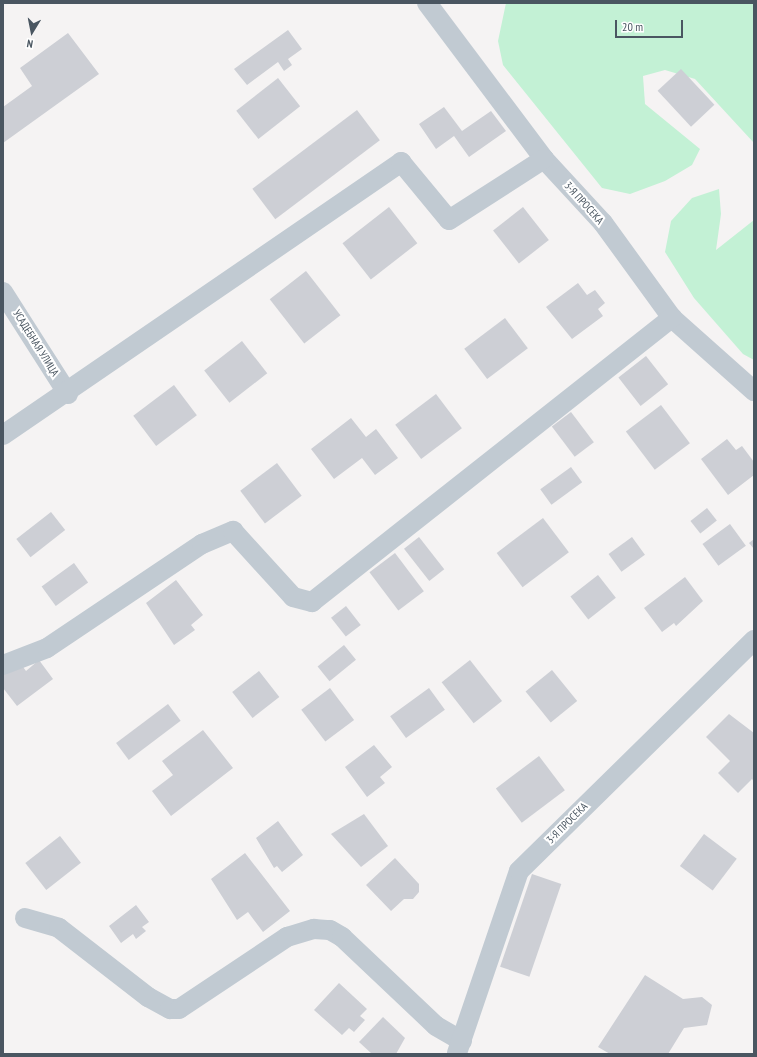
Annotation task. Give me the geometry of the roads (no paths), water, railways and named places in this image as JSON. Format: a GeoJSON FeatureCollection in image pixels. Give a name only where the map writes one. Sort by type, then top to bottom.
{"type":"FeatureCollection","features":[{"type":"Feature","properties":{"kind":"street","name":"3-Я ПРОСЕКА"},"geometry":{"type":"LineString","coordinates":[[426,3],[544,159],[603,224],[672,318],[754,391]]}},
{"type":"Feature","properties":{"kind":"street"},"geometry":{"type":"LineString","coordinates":[[3,435],[68,394],[401,162],[449,220],[544,159]]}},
{"type":"Feature","properties":{"kind":"street","name":"УСАДЕБНАЯ УЛИЦА"},"geometry":{"type":"LineString","coordinates":[[3,292],[68,394]]}},
{"type":"Feature","properties":{"kind":"street"},"geometry":{"type":"LineString","coordinates":[[3,665],[47,648],[202,544],[233,531],[294,597],[312,602],[672,318]]}},
{"type":"Feature","properties":{"kind":"street","name":"3-Я ПРОСЕКА"},"geometry":{"type":"LineString","coordinates":[[459,1048],[519,871],[754,640]]}},
{"type":"Feature","properties":{"kind":"street"},"geometry":{"type":"LineString","coordinates":[[25,918],[59,928],[148,997],[170,1009],[179,1009],[287,937],[314,929],[330,930],[342,937],[459,1048]]}}]}
